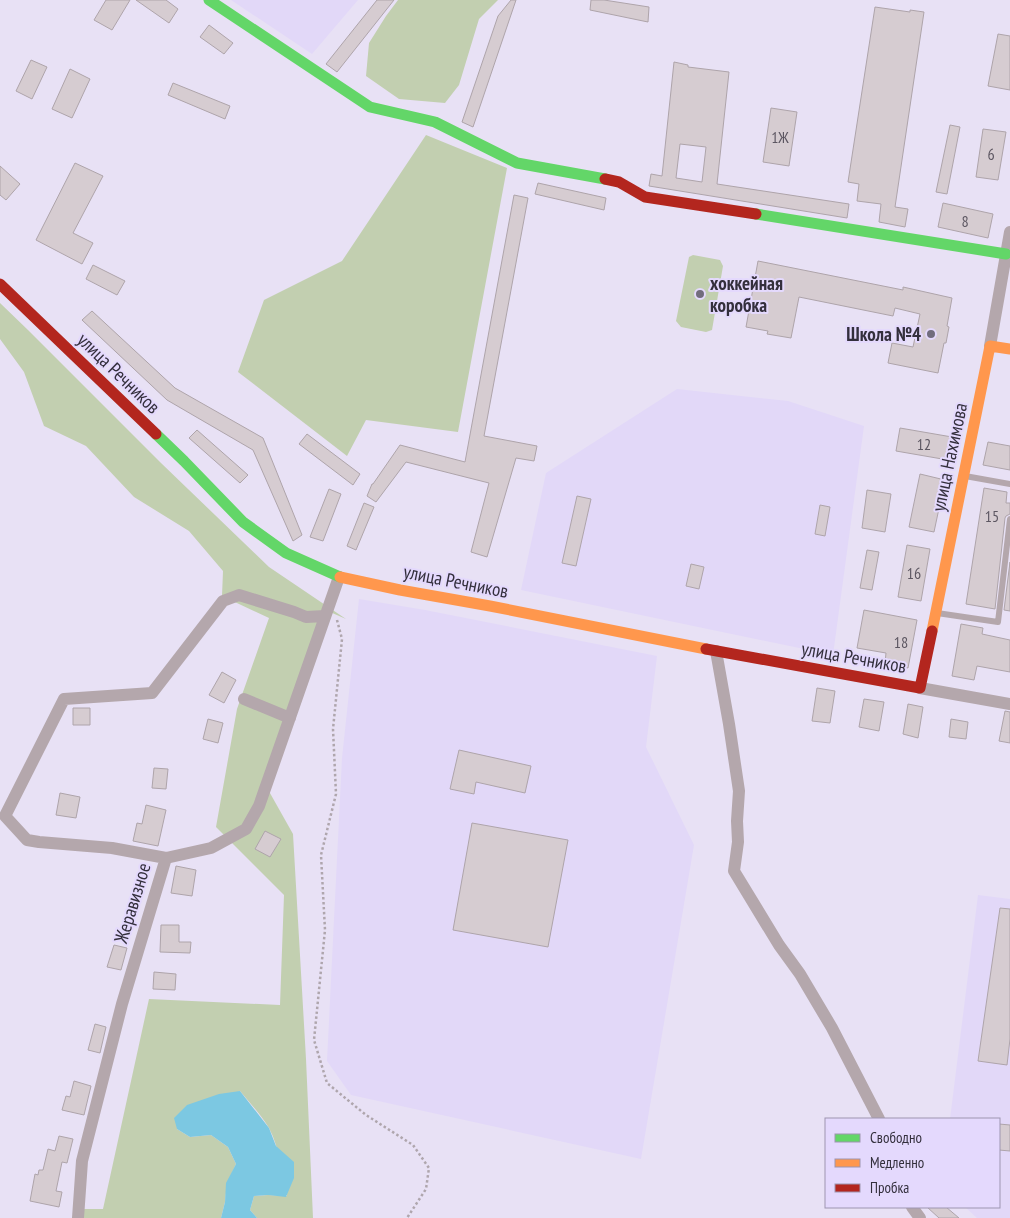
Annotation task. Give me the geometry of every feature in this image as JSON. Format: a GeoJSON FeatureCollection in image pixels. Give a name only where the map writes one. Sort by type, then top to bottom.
{"type":"FeatureCollection","features":[{"type":"Feature","properties":{"kind":"street"},"geometry":{"type":"LineString","coordinates":[[209,0],[370,107],[435,122],[517,163],[619,182],[645,196],[1006,254]]}},
{"type":"Feature","properties":{"kind":"street","name":"улица Нахимова"},"geometry":{"type":"LineString","coordinates":[[920,688],[990,346],[1010,232]]}},
{"type":"Feature","properties":{"kind":"street","name":"улица Речников"},"geometry":{"type":"LineString","coordinates":[[0,284],[177,454],[243,522],[286,553],[339,577],[716,651],[1010,704]]}},
{"type":"Feature","properties":{"kind":"street"},"geometry":{"type":"LineString","coordinates":[[990,346],[1010,349]]}},
{"type":"Feature","properties":{"kind":"street","name":"Жеравизное"},"geometry":{"type":"LineString","coordinates":[[78,1218],[82,1161],[122,1004],[166,858],[212,848],[246,829],[259,806],[339,577]]}},
{"type":"Feature","properties":{"kind":"street"},"geometry":{"type":"LineString","coordinates":[[166,858],[112,848],[27,840],[5,816],[64,699],[152,693],[223,601],[239,595],[306,617],[325,616]]}},
{"type":"Feature","properties":{"kind":"street"},"geometry":{"type":"LineString","coordinates":[[716,651],[730,724],[739,791],[738,842],[734,871],[774,938],[800,974],[832,1028],[878,1118]]}},
{"type":"Feature","properties":{"kind":"street"},"geometry":{"type":"LineString","coordinates":[[244,700],[290,718]]}},
{"type":"Feature","properties":{"kind":"lane"},"geometry":{"type":"LineString","coordinates":[[964,476],[1010,484]]}},
{"type":"Feature","properties":{"kind":"lane"},"geometry":{"type":"LineString","coordinates":[[936,613],[998,622],[1010,519]]}},
{"type":"Feature","properties":{"kind":"path"},"geometry":{"type":"LineString","coordinates":[[331,597],[342,639],[333,729],[336,794],[321,855],[325,930],[314,1040],[326,1083],[366,1116],[413,1145],[429,1168],[426,1189],[407,1218]]}},
{"type":"Feature","properties":{"kind":"shaded area"},"geometry":{"type":"Polygon","coordinates":[[[231,0],[358,0],[312,54],[231,0]]]}},
{"type":"Feature","properties":{"kind":"shaded area"},"geometry":{"type":"Polygon","coordinates":[[[677,389],[788,401],[864,426],[833,655],[521,590],[546,473],[677,389]]]}},
{"type":"Feature","properties":{"kind":"shaded area"},"geometry":{"type":"Polygon","coordinates":[[[359,599],[425,610],[657,656],[646,747],[694,845],[641,1159],[351,1095],[327,1061],[342,758],[359,599]]]}},
{"type":"Feature","properties":{"kind":"shaded area"},"geometry":{"type":"Polygon","coordinates":[[[978,895],[1010,899],[1010,1218],[977,1218],[966,1208],[1000,1208],[1000,1118],[950,1118],[978,895]]]}},
{"type":"Feature","properties":{"kind":"green space"},"geometry":{"type":"Polygon","coordinates":[[[398,0],[498,0],[479,19],[459,85],[445,103],[399,99],[366,76],[369,43],[398,0]]]}},
{"type":"Feature","properties":{"kind":"green space"},"geometry":{"type":"Polygon","coordinates":[[[426,135],[507,168],[458,432],[366,420],[347,456],[238,372],[264,300],[342,261],[426,135]]]}},
{"type":"Feature","properties":{"kind":"green space","name":"хоккейная коробка"},"geometry":{"type":"Polygon","coordinates":[[[693,255],[720,260],[723,266],[712,330],[706,332],[681,327],[676,321],[689,257],[693,255]]]}},
{"type":"Feature","properties":{"kind":"green space"},"geometry":{"type":"Polygon","coordinates":[[[0,303],[269,567],[346,619],[330,612],[266,786],[293,834],[313,1218],[257,1218],[250,1210],[254,1196],[287,1196],[273,1136],[262,1118],[240,1091],[177,1129],[190,1137],[211,1135],[228,1147],[236,1164],[227,1183],[221,1218],[78,1218],[79,1209],[103,1209],[149,999],[280,1005],[284,895],[216,827],[237,709],[269,618],[222,596],[223,571],[189,531],[134,497],[86,446],[44,426],[24,372],[0,339],[0,303]]]}},
{"type":"Feature","properties":{"kind":"water"},"geometry":{"type":"Polygon","coordinates":[[[240,1091],[269,1128],[276,1146],[294,1162],[294,1178],[286,1197],[254,1196],[250,1210],[257,1218],[221,1218],[225,1202],[226,1183],[236,1164],[228,1147],[211,1135],[190,1137],[177,1129],[174,1118],[187,1105],[219,1094],[240,1091]]]}},
{"type":"Feature","properties":{"kind":"building"},"geometry":{"type":"Polygon","coordinates":[[[106,0],[130,0],[112,30],[94,20],[106,0]]]}},
{"type":"Feature","properties":{"kind":"building"},"geometry":{"type":"Polygon","coordinates":[[[136,0],[166,0],[178,9],[169,23],[136,0]]]}},
{"type":"Feature","properties":{"kind":"building"},"geometry":{"type":"Polygon","coordinates":[[[377,0],[394,0],[337,72],[326,64],[377,0]]]}},
{"type":"Feature","properties":{"kind":"building"},"geometry":{"type":"Polygon","coordinates":[[[511,0],[516,0],[473,127],[462,122],[498,16],[511,0]]]}},
{"type":"Feature","properties":{"kind":"building"},"geometry":{"type":"Polygon","coordinates":[[[591,0],[604,0],[649,7],[648,22],[590,10],[591,0]]]}},
{"type":"Feature","properties":{"kind":"building"},"geometry":{"type":"Polygon","coordinates":[[[875,7],[924,12],[895,207],[908,209],[905,227],[879,222],[881,204],[857,201],[859,184],[848,182],[875,7]]]}},
{"type":"Feature","properties":{"kind":"building"},"geometry":{"type":"Polygon","coordinates":[[[209,25],[233,43],[224,54],[200,37],[209,25]]]}},
{"type":"Feature","properties":{"kind":"building"},"geometry":{"type":"Polygon","coordinates":[[[998,34],[1010,36],[1010,90],[988,86],[998,34]]]}},
{"type":"Feature","properties":{"kind":"building"},"geometry":{"type":"Polygon","coordinates":[[[31,60],[47,67],[32,99],[16,91],[31,60]]]}},
{"type":"Feature","properties":{"kind":"building"},"geometry":{"type":"Polygon","coordinates":[[[674,62],[688,65],[688,67],[729,72],[717,184],[849,204],[847,218],[649,186],[651,174],[662,176],[674,62]],[[680,144],[676,178],[702,182],[706,147],[680,144]]]}},
{"type":"Feature","properties":{"kind":"building"},"geometry":{"type":"Polygon","coordinates":[[[70,69],[90,79],[72,118],[52,109],[70,69]]]}},
{"type":"Feature","properties":{"kind":"building"},"geometry":{"type":"Polygon","coordinates":[[[173,83],[230,106],[225,119],[168,95],[173,83]]]}},
{"type":"Feature","properties":{"kind":"building"},"geometry":{"type":"Polygon","coordinates":[[[771,108],[797,112],[789,166],[763,162],[771,108]]]}},
{"type":"Feature","properties":{"kind":"building"},"geometry":{"type":"Polygon","coordinates":[[[950,125],[960,127],[947,194],[936,192],[950,125]]]}},
{"type":"Feature","properties":{"kind":"building"},"geometry":{"type":"Polygon","coordinates":[[[983,129],[1006,132],[998,180],[976,177],[983,129]]]}},
{"type":"Feature","properties":{"kind":"building"},"geometry":{"type":"Polygon","coordinates":[[[75,163],[103,176],[73,233],[93,243],[82,264],[36,240],[75,163]]]}},
{"type":"Feature","properties":{"kind":"building"},"geometry":{"type":"Polygon","coordinates":[[[0,166],[20,184],[6,200],[0,195],[0,166]]]}},
{"type":"Feature","properties":{"kind":"building"},"geometry":{"type":"Polygon","coordinates":[[[538,183],[606,198],[604,210],[535,194],[538,183]]]}},
{"type":"Feature","properties":{"kind":"building"},"geometry":{"type":"Polygon","coordinates":[[[514,195],[528,198],[484,436],[537,446],[534,461],[516,458],[487,557],[471,552],[489,483],[406,462],[376,502],[367,496],[372,484],[400,445],[465,462],[514,195]]]}},
{"type":"Feature","properties":{"kind":"building"},"geometry":{"type":"Polygon","coordinates":[[[943,203],[993,214],[988,238],[938,227],[943,203]]]}},
{"type":"Feature","properties":{"kind":"building"},"geometry":{"type":"Polygon","coordinates":[[[758,261],[903,290],[903,287],[952,298],[947,326],[949,327],[938,373],[888,363],[892,343],[913,347],[920,314],[895,308],[893,316],[799,297],[791,338],[767,334],[768,331],[746,327],[758,261]]]}},
{"type":"Feature","properties":{"kind":"building"},"geometry":{"type":"Polygon","coordinates":[[[93,265],[125,281],[117,295],[86,279],[93,265]]]}},
{"type":"Feature","properties":{"kind":"building"},"geometry":{"type":"Polygon","coordinates":[[[92,311],[175,388],[263,438],[302,535],[293,541],[253,450],[167,400],[82,320],[92,311]]]}},
{"type":"Feature","properties":{"kind":"building"},"geometry":{"type":"Polygon","coordinates":[[[900,428],[952,437],[948,460],[896,451],[900,428]]]}},
{"type":"Feature","properties":{"kind":"building"},"geometry":{"type":"Polygon","coordinates":[[[197,430],[248,475],[240,483],[189,438],[197,430]]]}},
{"type":"Feature","properties":{"kind":"building"},"geometry":{"type":"Polygon","coordinates":[[[307,434],[360,474],[353,485],[299,444],[307,434]]]}},
{"type":"Feature","properties":{"kind":"building"},"geometry":{"type":"Polygon","coordinates":[[[988,442],[1010,446],[1010,470],[983,465],[988,442]]]}},
{"type":"Feature","properties":{"kind":"building"},"geometry":{"type":"Polygon","coordinates":[[[920,474],[945,480],[934,532],[909,527],[920,474]]]}},
{"type":"Feature","properties":{"kind":"building"},"geometry":{"type":"Polygon","coordinates":[[[984,488],[1007,492],[1006,503],[1010,503],[1010,514],[1005,518],[995,609],[966,604],[984,488]]]}},
{"type":"Feature","properties":{"kind":"building"},"geometry":{"type":"Polygon","coordinates":[[[329,489],[341,494],[323,541],[310,537],[329,489]]]}},
{"type":"Feature","properties":{"kind":"building"},"geometry":{"type":"Polygon","coordinates":[[[867,490],[891,494],[885,532],[862,528],[867,490]]]}},
{"type":"Feature","properties":{"kind":"building"},"geometry":{"type":"Polygon","coordinates":[[[577,496],[591,499],[576,566],[562,563],[577,496]]]}},
{"type":"Feature","properties":{"kind":"building"},"geometry":{"type":"Polygon","coordinates":[[[364,503],[374,507],[356,550],[347,546],[364,503]]]}},
{"type":"Feature","properties":{"kind":"building"},"geometry":{"type":"Polygon","coordinates":[[[820,505],[830,507],[825,536],[815,534],[820,505]]]}},
{"type":"Feature","properties":{"kind":"building"},"geometry":{"type":"Polygon","coordinates":[[[907,545],[930,549],[921,601],[898,597],[907,545]]]}},
{"type":"Feature","properties":{"kind":"building"},"geometry":{"type":"Polygon","coordinates":[[[867,550],[879,552],[872,590],[860,588],[867,550]]]}},
{"type":"Feature","properties":{"kind":"building"},"geometry":{"type":"Polygon","coordinates":[[[1010,562],[1010,611],[1004,610],[1010,562]]]}},
{"type":"Feature","properties":{"kind":"building"},"geometry":{"type":"Polygon","coordinates":[[[691,564],[704,567],[699,589],[686,586],[691,564]]]}},
{"type":"Feature","properties":{"kind":"building"},"geometry":{"type":"Polygon","coordinates":[[[864,610],[917,620],[908,668],[885,663],[886,653],[857,648],[864,610]]]}},
{"type":"Feature","properties":{"kind":"building"},"geometry":{"type":"Polygon","coordinates":[[[961,624],[983,628],[982,634],[1010,640],[1010,672],[977,666],[974,680],[952,676],[961,624]]]}},
{"type":"Feature","properties":{"kind":"building"},"geometry":{"type":"Polygon","coordinates":[[[222,672],[236,680],[224,703],[209,695],[222,672]]]}},
{"type":"Feature","properties":{"kind":"building"},"geometry":{"type":"Polygon","coordinates":[[[817,688],[835,691],[830,723],[812,721],[817,688]]]}},
{"type":"Feature","properties":{"kind":"building"},"geometry":{"type":"Polygon","coordinates":[[[864,699],[884,702],[879,731],[859,727],[864,699]]]}},
{"type":"Feature","properties":{"kind":"building"},"geometry":{"type":"Polygon","coordinates":[[[908,704],[923,707],[918,738],[903,734],[908,704]]]}},
{"type":"Feature","properties":{"kind":"building"},"geometry":{"type":"Polygon","coordinates":[[[73,708],[90,708],[90,725],[73,725],[73,708]]]}},
{"type":"Feature","properties":{"kind":"building"},"geometry":{"type":"Polygon","coordinates":[[[1005,711],[1010,712],[1010,743],[999,741],[1005,711]]]}},
{"type":"Feature","properties":{"kind":"building"},"geometry":{"type":"Polygon","coordinates":[[[208,719],[223,723],[218,743],[203,739],[208,719]]]}},
{"type":"Feature","properties":{"kind":"building"},"geometry":{"type":"Polygon","coordinates":[[[951,719],[968,722],[966,739],[949,737],[951,719]]]}},
{"type":"Feature","properties":{"kind":"building"},"geometry":{"type":"Polygon","coordinates":[[[459,750],[531,766],[525,793],[476,782],[474,794],[450,789],[459,750]]]}},
{"type":"Feature","properties":{"kind":"building"},"geometry":{"type":"Polygon","coordinates":[[[154,768],[168,769],[166,789],[152,788],[154,768]]]}},
{"type":"Feature","properties":{"kind":"building"},"geometry":{"type":"Polygon","coordinates":[[[60,793],[80,797],[76,818],[56,815],[60,793]]]}},
{"type":"Feature","properties":{"kind":"building"},"geometry":{"type":"Polygon","coordinates":[[[146,805],[166,810],[158,846],[133,841],[137,823],[142,824],[146,805]]]}},
{"type":"Feature","properties":{"kind":"building"},"geometry":{"type":"Polygon","coordinates":[[[472,823],[568,840],[548,947],[453,930],[472,823]]]}},
{"type":"Feature","properties":{"kind":"building"},"geometry":{"type":"Polygon","coordinates":[[[265,831],[281,839],[270,857],[255,849],[265,831]]]}},
{"type":"Feature","properties":{"kind":"building"},"geometry":{"type":"Polygon","coordinates":[[[176,866],[196,870],[192,896],[171,893],[176,866]]]}},
{"type":"Feature","properties":{"kind":"building"},"geometry":{"type":"Polygon","coordinates":[[[1000,908],[1010,909],[1010,1039],[1007,1065],[978,1061],[1000,908]]]}},
{"type":"Feature","properties":{"kind":"building"},"geometry":{"type":"Polygon","coordinates":[[[161,925],[179,925],[179,942],[191,942],[190,953],[160,952],[161,925]]]}},
{"type":"Feature","properties":{"kind":"building"},"geometry":{"type":"Polygon","coordinates":[[[114,945],[127,948],[121,970],[107,967],[114,945]]]}},
{"type":"Feature","properties":{"kind":"building"},"geometry":{"type":"Polygon","coordinates":[[[154,972],[176,974],[175,990],[153,989],[154,972]]]}},
{"type":"Feature","properties":{"kind":"building"},"geometry":{"type":"Polygon","coordinates":[[[95,1024],[106,1027],[100,1053],[88,1050],[95,1024]]]}},
{"type":"Feature","properties":{"kind":"building"},"geometry":{"type":"Polygon","coordinates":[[[74,1081],[91,1086],[84,1115],[62,1110],[66,1096],[70,1097],[74,1081]]]}},
{"type":"Feature","properties":{"kind":"building"},"geometry":{"type":"Polygon","coordinates":[[[1000,1124],[1010,1125],[1010,1151],[1000,1150],[1000,1124]]]}},
{"type":"Feature","properties":{"kind":"building"},"geometry":{"type":"Polygon","coordinates":[[[59,1136],[73,1139],[67,1163],[62,1162],[56,1191],[62,1192],[59,1207],[30,1201],[35,1174],[38,1175],[39,1170],[43,1170],[48,1149],[55,1151],[59,1136]]]}},
{"type":"Feature","properties":{"kind":"building"},"geometry":{"type":"Polygon","coordinates":[[[928,1208],[947,1208],[959,1218],[939,1218],[928,1208]]]}},
{"type":"Feature","properties":{"kind":"traffic: fast"},"geometry":{"type":"LineString","coordinates":[[209,0],[370,107],[435,122],[517,163],[605,179]]}},
{"type":"Feature","properties":{"kind":"traffic: fast"},"geometry":{"type":"LineString","coordinates":[[756,214],[1006,254]]}},
{"type":"Feature","properties":{"kind":"traffic: fast"},"geometry":{"type":"LineString","coordinates":[[156,434],[243,522],[286,553],[340,577]]}},
{"type":"Feature","properties":{"kind":"traffic: slow"},"geometry":{"type":"LineString","coordinates":[[932,631],[990,346],[1010,349]]}},
{"type":"Feature","properties":{"kind":"traffic: slow"},"geometry":{"type":"LineString","coordinates":[[340,577],[706,649]]}},
{"type":"Feature","properties":{"kind":"traffic: jam"},"geometry":{"type":"LineString","coordinates":[[605,179],[619,182],[645,197],[756,214]]}},
{"type":"Feature","properties":{"kind":"traffic: jam"},"geometry":{"type":"LineString","coordinates":[[0,284],[156,434]]}},
{"type":"Feature","properties":{"kind":"traffic: jam"},"geometry":{"type":"LineString","coordinates":[[706,649],[920,688],[932,631]]}},
{"type":"Feature","properties":{"kind":"place","name":"хоккейная коробка"},"geometry":{"type":"Point","coordinates":[700,294]}},
{"type":"Feature","properties":{"kind":"place","name":"Школа №4"},"geometry":{"type":"Point","coordinates":[931,334]}}]}
